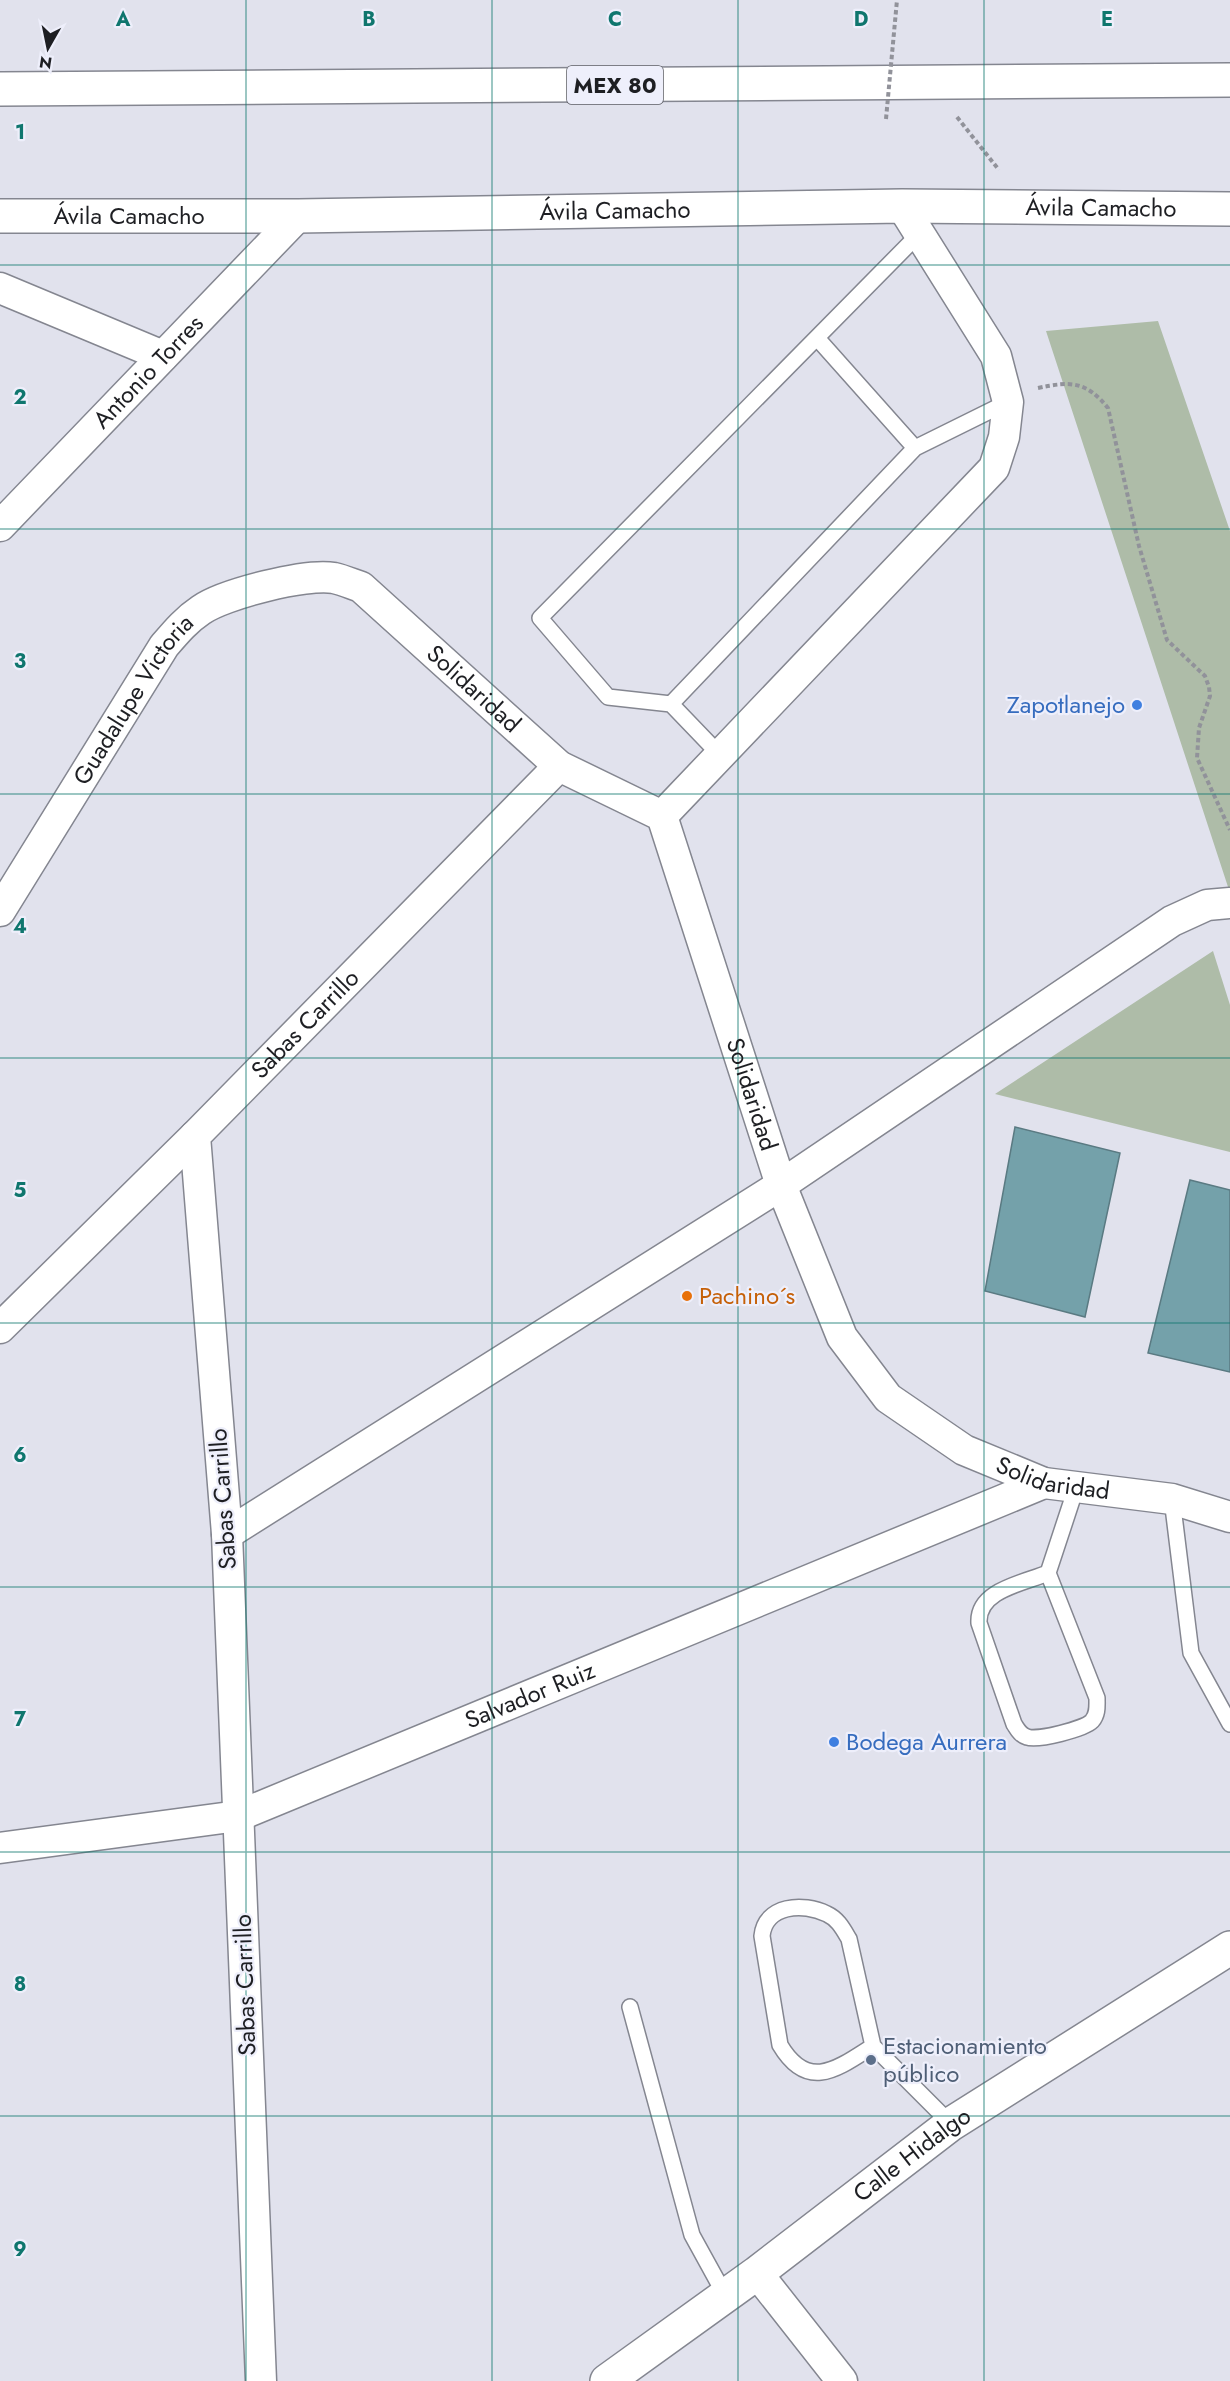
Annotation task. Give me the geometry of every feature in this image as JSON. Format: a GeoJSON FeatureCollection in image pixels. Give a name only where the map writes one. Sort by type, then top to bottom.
{"type":"FeatureCollection","features":[{"type":"Feature","properties":{"kind":"main road","name":"MEX 80"},"geometry":{"type":"LineString","coordinates":[[0,89],[1230,80]]}},
{"type":"Feature","properties":{"kind":"main road","name":"Ávila Camacho"},"geometry":{"type":"LineString","coordinates":[[0,216],[298,216],[902,206],[1230,209]]}},
{"type":"Feature","properties":{"kind":"main road","name":"Calle Hidalgo"},"geometry":{"type":"LineString","coordinates":[[607,2381],[757,2273],[951,2124],[1230,1948]]}},
{"type":"Feature","properties":{"kind":"street"},"geometry":{"type":"LineString","coordinates":[[662,816],[994,468],[1004,437],[1008,402],[996,356],[902,206]]}},
{"type":"Feature","properties":{"kind":"street","name":"Antonio Torres"},"geometry":{"type":"LineString","coordinates":[[0,526],[298,216]]}},
{"type":"Feature","properties":{"kind":"street"},"geometry":{"type":"LineString","coordinates":[[0,288],[163,356]]}},
{"type":"Feature","properties":{"kind":"street","name":"Solidaridad"},"geometry":{"type":"LineString","coordinates":[[333,578],[361,587],[559,766],[662,816],[781,1185],[842,1337],[888,1398],[964,1450],[1044,1483],[1172,1499],[1230,1517]]}},
{"type":"Feature","properties":{"kind":"street","name":"Guadalupe Victoria"},"geometry":{"type":"LineString","coordinates":[[0,911],[164,646],[182,624],[202,609],[228,596],[311,579],[333,578]]}},
{"type":"Feature","properties":{"kind":"street","name":"Sabas Carrillo"},"geometry":{"type":"LineString","coordinates":[[261,2381],[227,1534],[195,1136],[559,766]]}},
{"type":"Feature","properties":{"kind":"street"},"geometry":{"type":"LineString","coordinates":[[227,1534],[781,1185],[1172,921],[1207,905],[1230,903]]}},
{"type":"Feature","properties":{"kind":"street"},"geometry":{"type":"LineString","coordinates":[[0,1328],[195,1136]]}},
{"type":"Feature","properties":{"kind":"street","name":"Salvador Ruiz"},"geometry":{"type":"LineString","coordinates":[[0,1848],[238,1816],[1044,1483]]}},
{"type":"Feature","properties":{"kind":"street"},"geometry":{"type":"LineString","coordinates":[[757,2273],[842,2381]]}},
{"type":"Feature","properties":{"kind":"lane"},"geometry":{"type":"LineString","coordinates":[[720,755],[671,705],[608,697],[540,618],[919,234]]}},
{"type":"Feature","properties":{"kind":"lane"},"geometry":{"type":"LineString","coordinates":[[817,338],[915,448]]}},
{"type":"Feature","properties":{"kind":"lane"},"geometry":{"type":"LineString","coordinates":[[671,705],[915,448],[1008,402]]}},
{"type":"Feature","properties":{"kind":"lane"},"geometry":{"type":"LineString","coordinates":[[1048,1574],[992,1596],[983,1602],[979,1612],[979,1623],[1014,1724],[1020,1734],[1030,1738],[1041,1738],[1082,1727],[1093,1720],[1098,1709],[1097,1698],[1048,1574],[1076,1488]]}},
{"type":"Feature","properties":{"kind":"lane"},"geometry":{"type":"LineString","coordinates":[[1172,1499],[1191,1653],[1230,1724]]}},
{"type":"Feature","properties":{"kind":"lane"},"geometry":{"type":"LineString","coordinates":[[873,2046],[831,2071],[819,2073],[800,2069],[788,2058],[780,2045],[762,1936],[763,1925],[769,1916],[796,1908],[813,1909],[829,1914],[840,1924],[849,1939],[873,2046],[951,2124]]}},
{"type":"Feature","properties":{"kind":"lane"},"geometry":{"type":"LineString","coordinates":[[630,2007],[692,2235],[725,2295]]}},
{"type":"Feature","properties":{"kind":"path"},"geometry":{"type":"LineString","coordinates":[[886,119],[897,0]]}},
{"type":"Feature","properties":{"kind":"path"},"geometry":{"type":"LineString","coordinates":[[955,115],[1028,208]]}},
{"type":"Feature","properties":{"kind":"path"},"geometry":{"type":"LineString","coordinates":[[1008,402],[1046,387],[1081,384],[1097,394],[1108,408],[1139,546],[1167,640],[1205,676],[1209,687],[1210,696],[1199,728],[1197,758],[1230,830]]}},
{"type":"Feature","properties":{"kind":"green space"},"geometry":{"type":"Polygon","coordinates":[[[1158,321],[1230,531],[1230,893],[1046,331],[1158,321]]]}},
{"type":"Feature","properties":{"kind":"green space"},"geometry":{"type":"Polygon","coordinates":[[[1213,951],[1230,1005],[1230,1152],[995,1094],[1213,951]]]}},
{"type":"Feature","properties":{"kind":"water"},"geometry":{"type":"Polygon","coordinates":[[[1015,1127],[1120,1153],[1085,1317],[985,1291],[1015,1127]]]}},
{"type":"Feature","properties":{"kind":"water"},"geometry":{"type":"Polygon","coordinates":[[[1190,1180],[1230,1190],[1230,1372],[1148,1353],[1190,1180]]]}},
{"type":"Feature","properties":{"kind":"place","name":"Zapotlanejo"},"geometry":{"type":"Point","coordinates":[1137,705]}},
{"type":"Feature","properties":{"kind":"place","name":"Pachino´s"},"geometry":{"type":"Point","coordinates":[687,1296]}},
{"type":"Feature","properties":{"kind":"place","name":"Bodega Aurrera"},"geometry":{"type":"Point","coordinates":[834,1742]}},
{"type":"Feature","properties":{"kind":"place","name":"Estacionamiento público"},"geometry":{"type":"Point","coordinates":[871,2060]}}]}
